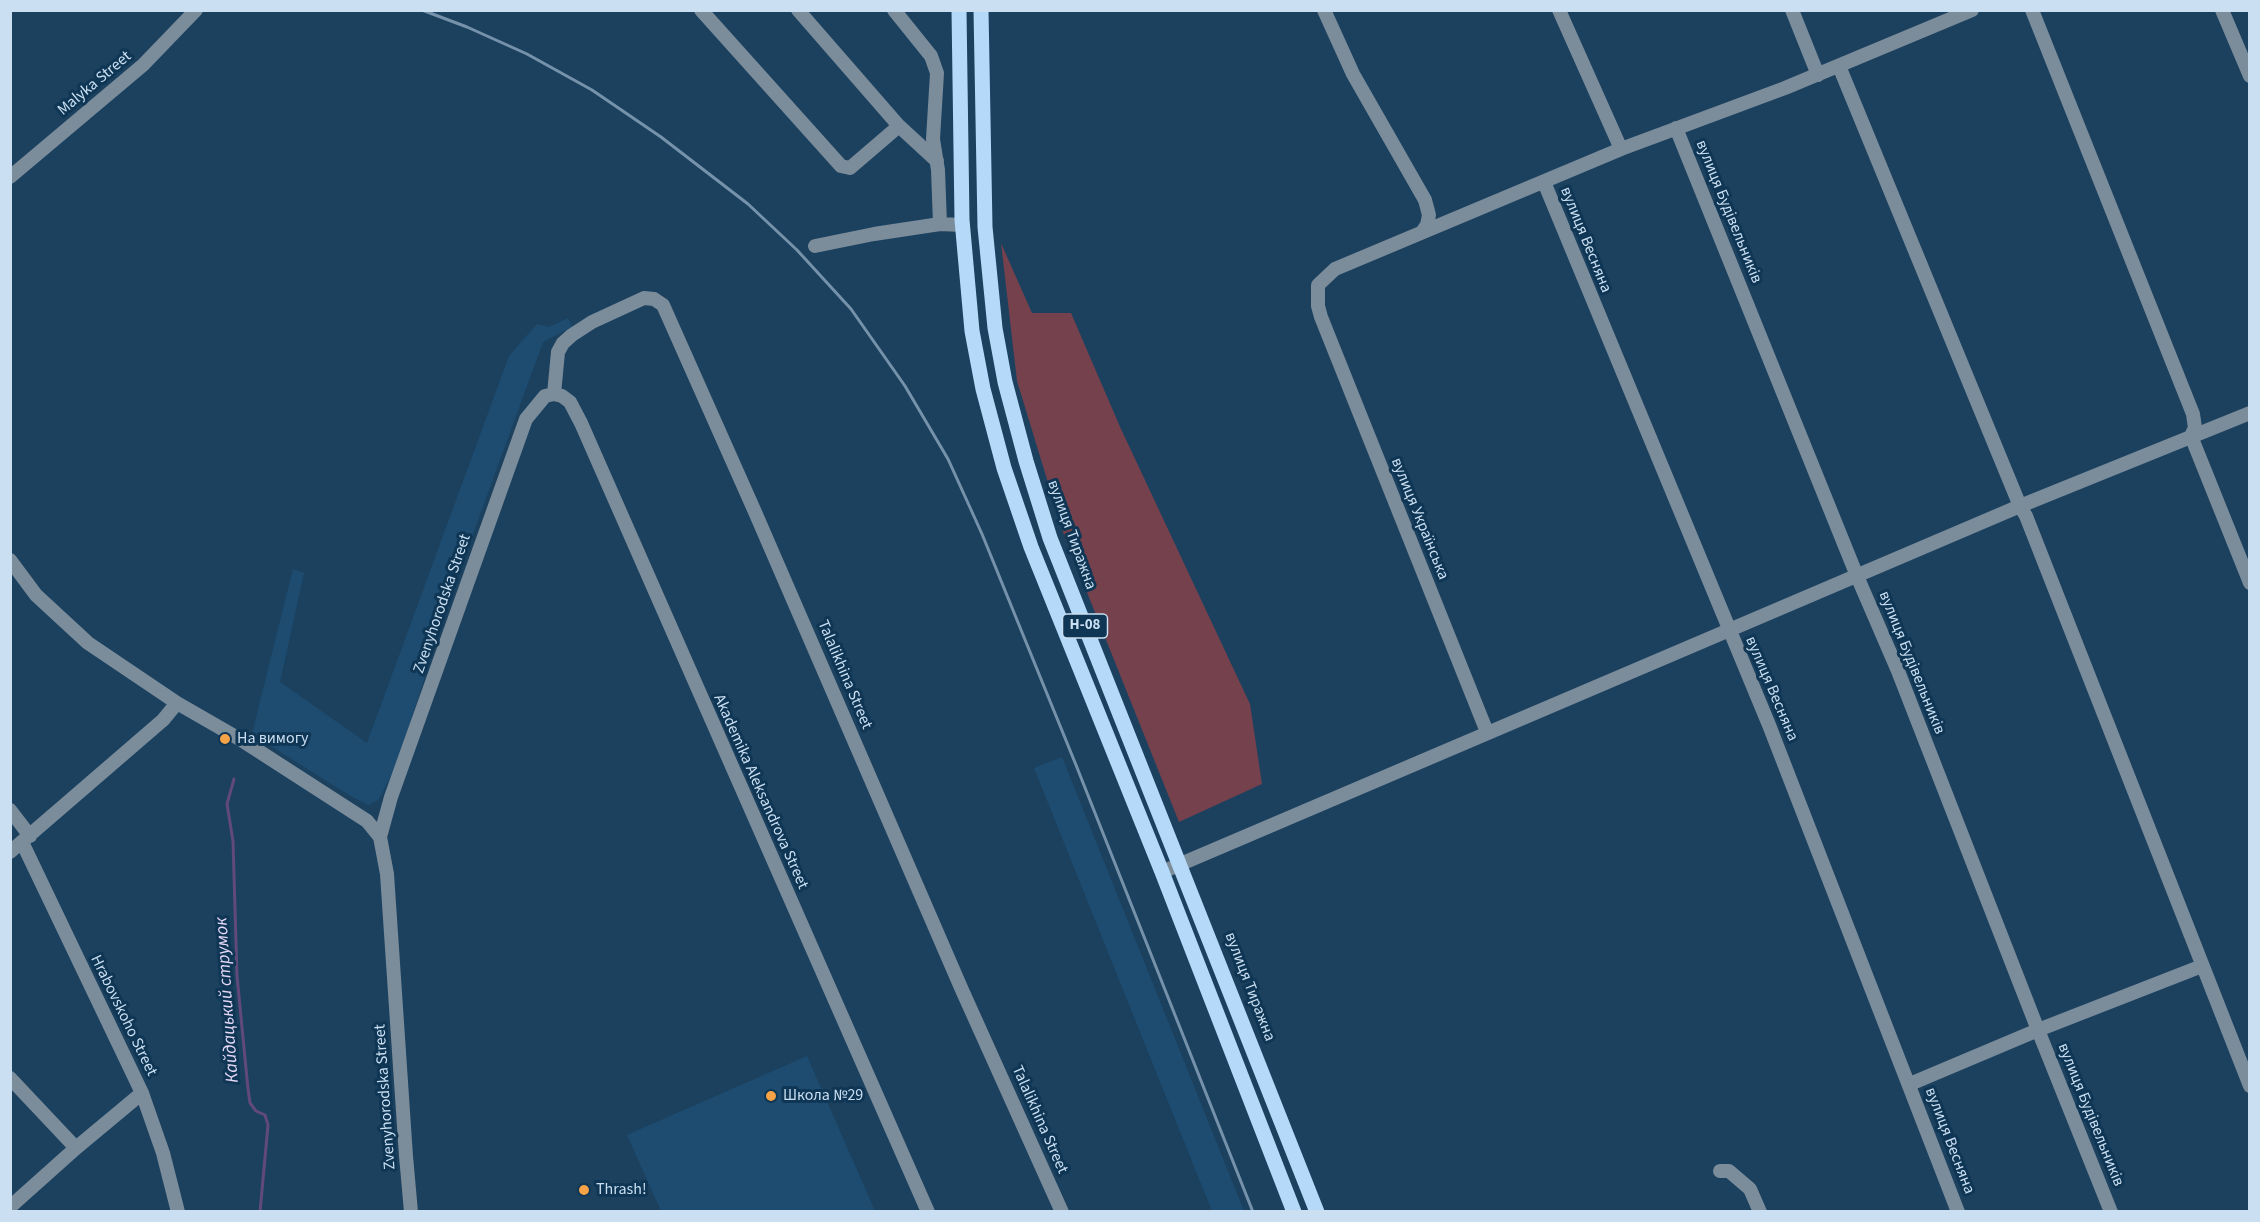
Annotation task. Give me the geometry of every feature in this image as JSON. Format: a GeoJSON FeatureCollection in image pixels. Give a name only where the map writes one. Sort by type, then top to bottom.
{"type":"FeatureCollection","features":[{"type":"Feature","properties":{"kind":"main road","name":"Н-08"},"geometry":{"type":"LineString","coordinates":[[960,10],[962,225],[972,331],[983,389],[1004,468],[1030,547],[1162,872],[1294,1212]]}},
{"type":"Feature","properties":{"kind":"main road","name":"вулиця Тиражна"},"geometry":{"type":"LineString","coordinates":[[981,10],[985,227],[995,328],[1005,382],[1047,527],[1317,1212]]}},
{"type":"Feature","properties":{"kind":"main road"},"geometry":{"type":"LineString","coordinates":[[962,225],[985,227]]}},
{"type":"Feature","properties":{"kind":"street","name":"Malyka Street"},"geometry":{"type":"LineString","coordinates":[[10,177],[143,65],[196,10]]}},
{"type":"Feature","properties":{"kind":"street"},"geometry":{"type":"LineString","coordinates":[[701,10],[841,166],[850,168],[899,126]]}},
{"type":"Feature","properties":{"kind":"street"},"geometry":{"type":"LineString","coordinates":[[798,10],[899,126],[937,162]]}},
{"type":"Feature","properties":{"kind":"street"},"geometry":{"type":"LineString","coordinates":[[1324,10],[1353,74],[1425,200],[1429,215],[1422,232]]}},
{"type":"Feature","properties":{"kind":"street"},"geometry":{"type":"LineString","coordinates":[[1559,10],[1621,149]]}},
{"type":"Feature","properties":{"kind":"street"},"geometry":{"type":"LineString","coordinates":[[1792,10],[1818,75]]}},
{"type":"Feature","properties":{"kind":"street"},"geometry":{"type":"LineString","coordinates":[[1422,232],[1621,149],[1818,75],[1972,10]]}},
{"type":"Feature","properties":{"kind":"street"},"geometry":{"type":"LineString","coordinates":[[2032,10],[2193,414],[2195,428],[2192,436],[2250,583]]}},
{"type":"Feature","properties":{"kind":"street"},"geometry":{"type":"LineString","coordinates":[[2222,10],[2250,76]]}},
{"type":"Feature","properties":{"kind":"street"},"geometry":{"type":"LineString","coordinates":[[899,14],[931,56],[937,73],[933,139],[937,162],[940,224]]}},
{"type":"Feature","properties":{"kind":"street"},"geometry":{"type":"LineString","coordinates":[[1839,66],[2049,572],[2250,1086]]}},
{"type":"Feature","properties":{"kind":"street","name":"вулиця Будівельників"},"geometry":{"type":"LineString","coordinates":[[1676,128],[1898,672],[2111,1212]]}},
{"type":"Feature","properties":{"kind":"street","name":"вулиця Весняна"},"geometry":{"type":"LineString","coordinates":[[1544,182],[1769,725],[1958,1212]]}},
{"type":"Feature","properties":{"kind":"street"},"geometry":{"type":"LineString","coordinates":[[815,246],[940,224],[962,225]]}},
{"type":"Feature","properties":{"kind":"street","name":"вулиця Українська"},"geometry":{"type":"LineString","coordinates":[[1422,232],[1335,268],[1318,285],[1318,306],[1487,732]]}},
{"type":"Feature","properties":{"kind":"street","name":"Talalikhina Street"},"geometry":{"type":"LineString","coordinates":[[554,394],[558,352],[572,334],[592,322],[645,298],[654,299],[663,305],[962,990],[1062,1212]]}},
{"type":"Feature","properties":{"kind":"street","name":"Zvenyhorodska Street"},"geometry":{"type":"LineString","coordinates":[[411,1212],[387,874],[380,837],[391,797],[526,419],[545,396],[554,394]]}},
{"type":"Feature","properties":{"kind":"street","name":"Akademika Aleksandrova Street"},"geometry":{"type":"LineString","coordinates":[[554,394],[570,402],[581,423],[928,1212]]}},
{"type":"Feature","properties":{"kind":"street"},"geometry":{"type":"LineString","coordinates":[[1162,872],[2020,506],[2250,412]]}},
{"type":"Feature","properties":{"kind":"street"},"geometry":{"type":"LineString","coordinates":[[10,560],[36,595],[88,643],[177,703],[243,741],[367,821],[380,837]]}},
{"type":"Feature","properties":{"kind":"street"},"geometry":{"type":"LineString","coordinates":[[10,852],[163,720],[177,703]]}},
{"type":"Feature","properties":{"kind":"street","name":"Hrabovskoho Street"},"geometry":{"type":"LineString","coordinates":[[10,810],[26,839],[142,1093],[163,1153],[178,1212]]}},
{"type":"Feature","properties":{"kind":"street"},"geometry":{"type":"LineString","coordinates":[[1910,1084],[2038,1030],[2202,966]]}},
{"type":"Feature","properties":{"kind":"street"},"geometry":{"type":"LineString","coordinates":[[10,1078],[76,1148]]}},
{"type":"Feature","properties":{"kind":"street"},"geometry":{"type":"LineString","coordinates":[[10,1207],[142,1093]]}},
{"type":"Feature","properties":{"kind":"street"},"geometry":{"type":"LineString","coordinates":[[1720,1171],[1729,1171],[1750,1189],[1760,1212]]}},
{"type":"Feature","properties":{"kind":"shaded area"},"geometry":{"type":"Polygon","coordinates":[[[1001,243],[1032,313],[1071,313],[1121,429],[1250,704],[1262,784],[1179,822],[1064,535],[1017,381],[1001,243]]]}},
{"type":"Feature","properties":{"kind":"shaded area"},"geometry":{"type":"Polygon","coordinates":[[[568,318],[572,327],[543,342],[450,597],[396,767],[378,800],[368,805],[252,734],[293,569],[304,573],[280,682],[367,743],[509,356],[537,324],[549,327],[568,318]]]}},
{"type":"Feature","properties":{"kind":"shaded area"},"geometry":{"type":"Polygon","coordinates":[[[1062,757],[1244,1211],[1212,1211],[1034,768],[1062,757]]]}},
{"type":"Feature","properties":{"kind":"shaded area","name":"Школа №29"},"geometry":{"type":"Polygon","coordinates":[[[807,1056],[875,1211],[661,1211],[627,1135],[807,1056]]]}},
{"type":"Feature","properties":{"kind":"waterway","name":"Кайдацький струмок"},"geometry":{"type":"LineString","coordinates":[[234,779],[227,804],[233,841],[237,976],[248,1089],[250,1103],[256,1111],[265,1115],[268,1125],[260,1212]]}},
{"type":"Feature","properties":{"kind":"railway"},"geometry":{"type":"LineString","coordinates":[[422,10],[527,54],[592,90],[661,137],[748,204],[797,250],[851,309],[905,386],[948,459],[982,534],[1253,1212]]}},
{"type":"Feature","properties":{"kind":"place","name":"На вимогу"},"geometry":{"type":"Point","coordinates":[225,739]}},
{"type":"Feature","properties":{"kind":"place","name":"Школа №29"},"geometry":{"type":"Point","coordinates":[771,1096]}},
{"type":"Feature","properties":{"kind":"place","name":"Thrash!"},"geometry":{"type":"Point","coordinates":[584,1190]}}]}
